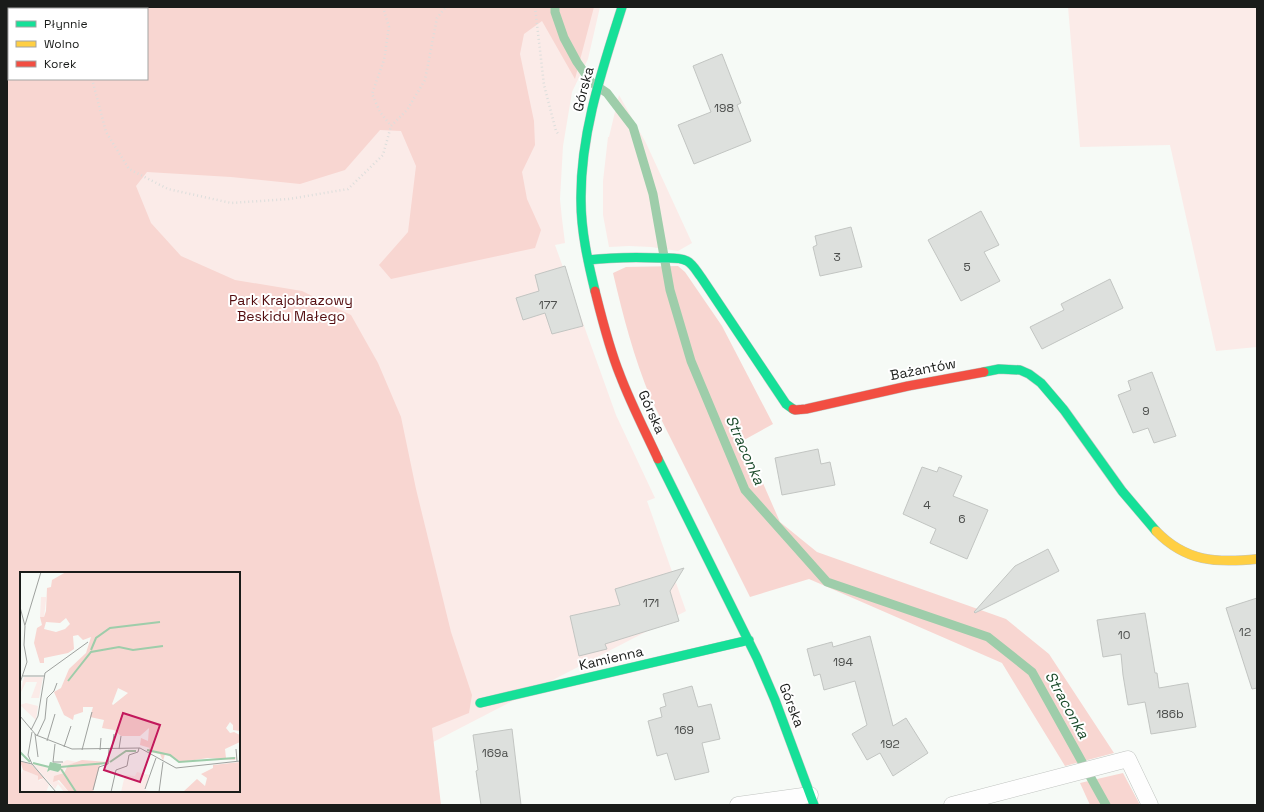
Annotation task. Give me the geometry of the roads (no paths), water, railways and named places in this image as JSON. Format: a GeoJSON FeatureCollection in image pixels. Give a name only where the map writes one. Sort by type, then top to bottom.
{"type":"FeatureCollection","features":[{"type":"Feature","properties":{"kind":"street","name":"Górska"},"geometry":{"type":"LineString","coordinates":[[622,7],[589,117],[585,138],[580,191],[584,239],[596,296],[620,374],[635,410],[749,640],[768,682],[812,800]]}},
{"type":"Feature","properties":{"kind":"street","name":"Bażantów"},"geometry":{"type":"LineString","coordinates":[[588,260],[605,257],[648,257],[687,261],[694,267],[786,404],[795,410],[998,369],[1011,369],[1023,372],[1039,382],[1056,399],[1119,487],[1159,534],[1172,545],[1197,557],[1227,560],[1257,559]]}},
{"type":"Feature","properties":{"kind":"street","name":"Kamienna"},"geometry":{"type":"LineString","coordinates":[[480,703],[749,640]]}},
{"type":"Feature","properties":{"kind":"lane"},"geometry":{"type":"LineString","coordinates":[[952,805],[1128,759],[1150,805]]}},
{"type":"Feature","properties":{"kind":"lane"},"geometry":{"type":"LineString","coordinates":[[738,805],[812,800]]}},
{"type":"Feature","properties":{"kind":"waterway","name":"Straconka"},"geometry":{"type":"LineString","coordinates":[[555,7],[555,12],[564,38],[577,62],[591,82],[607,93],[633,127],[653,194],[670,290],[691,361],[745,490],[827,582],[988,637],[1032,672],[1106,805]]}},
{"type":"Feature","properties":{"kind":"park label","name":"Park Krajobrazowy Beskidu Małego"},"geometry":{"type":"Point","coordinates":[291,308]}}]}
